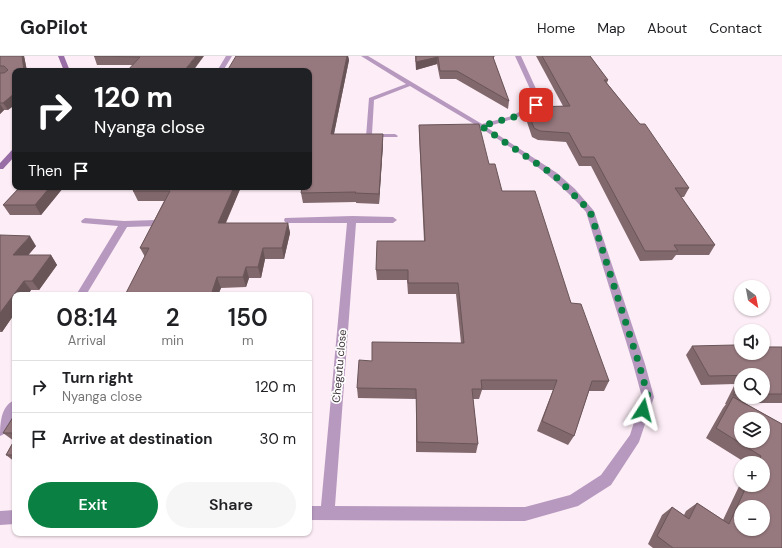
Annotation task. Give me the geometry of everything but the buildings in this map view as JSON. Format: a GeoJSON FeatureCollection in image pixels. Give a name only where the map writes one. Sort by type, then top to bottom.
{"type":"FeatureCollection","features":[{"type":"Feature","properties":{"kind":"street"},"geometry":{"type":"LineString","coordinates":[[61,56],[66,68]]}},
{"type":"Feature","properties":{"kind":"street"},"geometry":{"type":"LineString","coordinates":[[222,68],[229,56]]}},
{"type":"Feature","properties":{"kind":"street"},"geometry":{"type":"LineString","coordinates":[[312,513],[524,514],[573,502],[606,480],[635,438],[648,396],[590,211],[554,175],[481,126],[364,56]]}},
{"type":"Feature","properties":{"kind":"street"},"geometry":{"type":"LineString","coordinates":[[481,126],[514,117],[536,105],[534,92],[518,56]]}},
{"type":"Feature","properties":{"kind":"street"},"geometry":{"type":"LineString","coordinates":[[395,136],[364,136],[371,99],[411,84]]}},
{"type":"Feature","properties":{"kind":"street"},"geometry":{"type":"LineString","coordinates":[[0,167],[12,155]]}},
{"type":"Feature","properties":{"kind":"street","name":"Chegutu close"},"geometry":{"type":"LineString","coordinates":[[327,513],[352,219]]}},
{"type":"Feature","properties":{"kind":"street"},"geometry":{"type":"LineString","coordinates":[[288,220],[393,220]]}},
{"type":"Feature","properties":{"kind":"street"},"geometry":{"type":"LineString","coordinates":[[85,221],[124,224],[156,223]]}},
{"type":"Feature","properties":{"kind":"street"},"geometry":{"type":"LineString","coordinates":[[83,292],[124,224]]}},
{"type":"Feature","properties":{"kind":"street"},"geometry":{"type":"LineString","coordinates":[[0,430],[12,410]]}},
{"type":"Feature","properties":{"kind":"street"},"geometry":{"type":"LineString","coordinates":[[0,518],[12,517]]}},
{"type":"Feature","properties":{"kind":"route"},"geometry":{"type":"LineString","coordinates":[[536,105],[514,117],[481,126],[554,175],[572,191],[590,211],[648,396],[643,410]]}}]}
